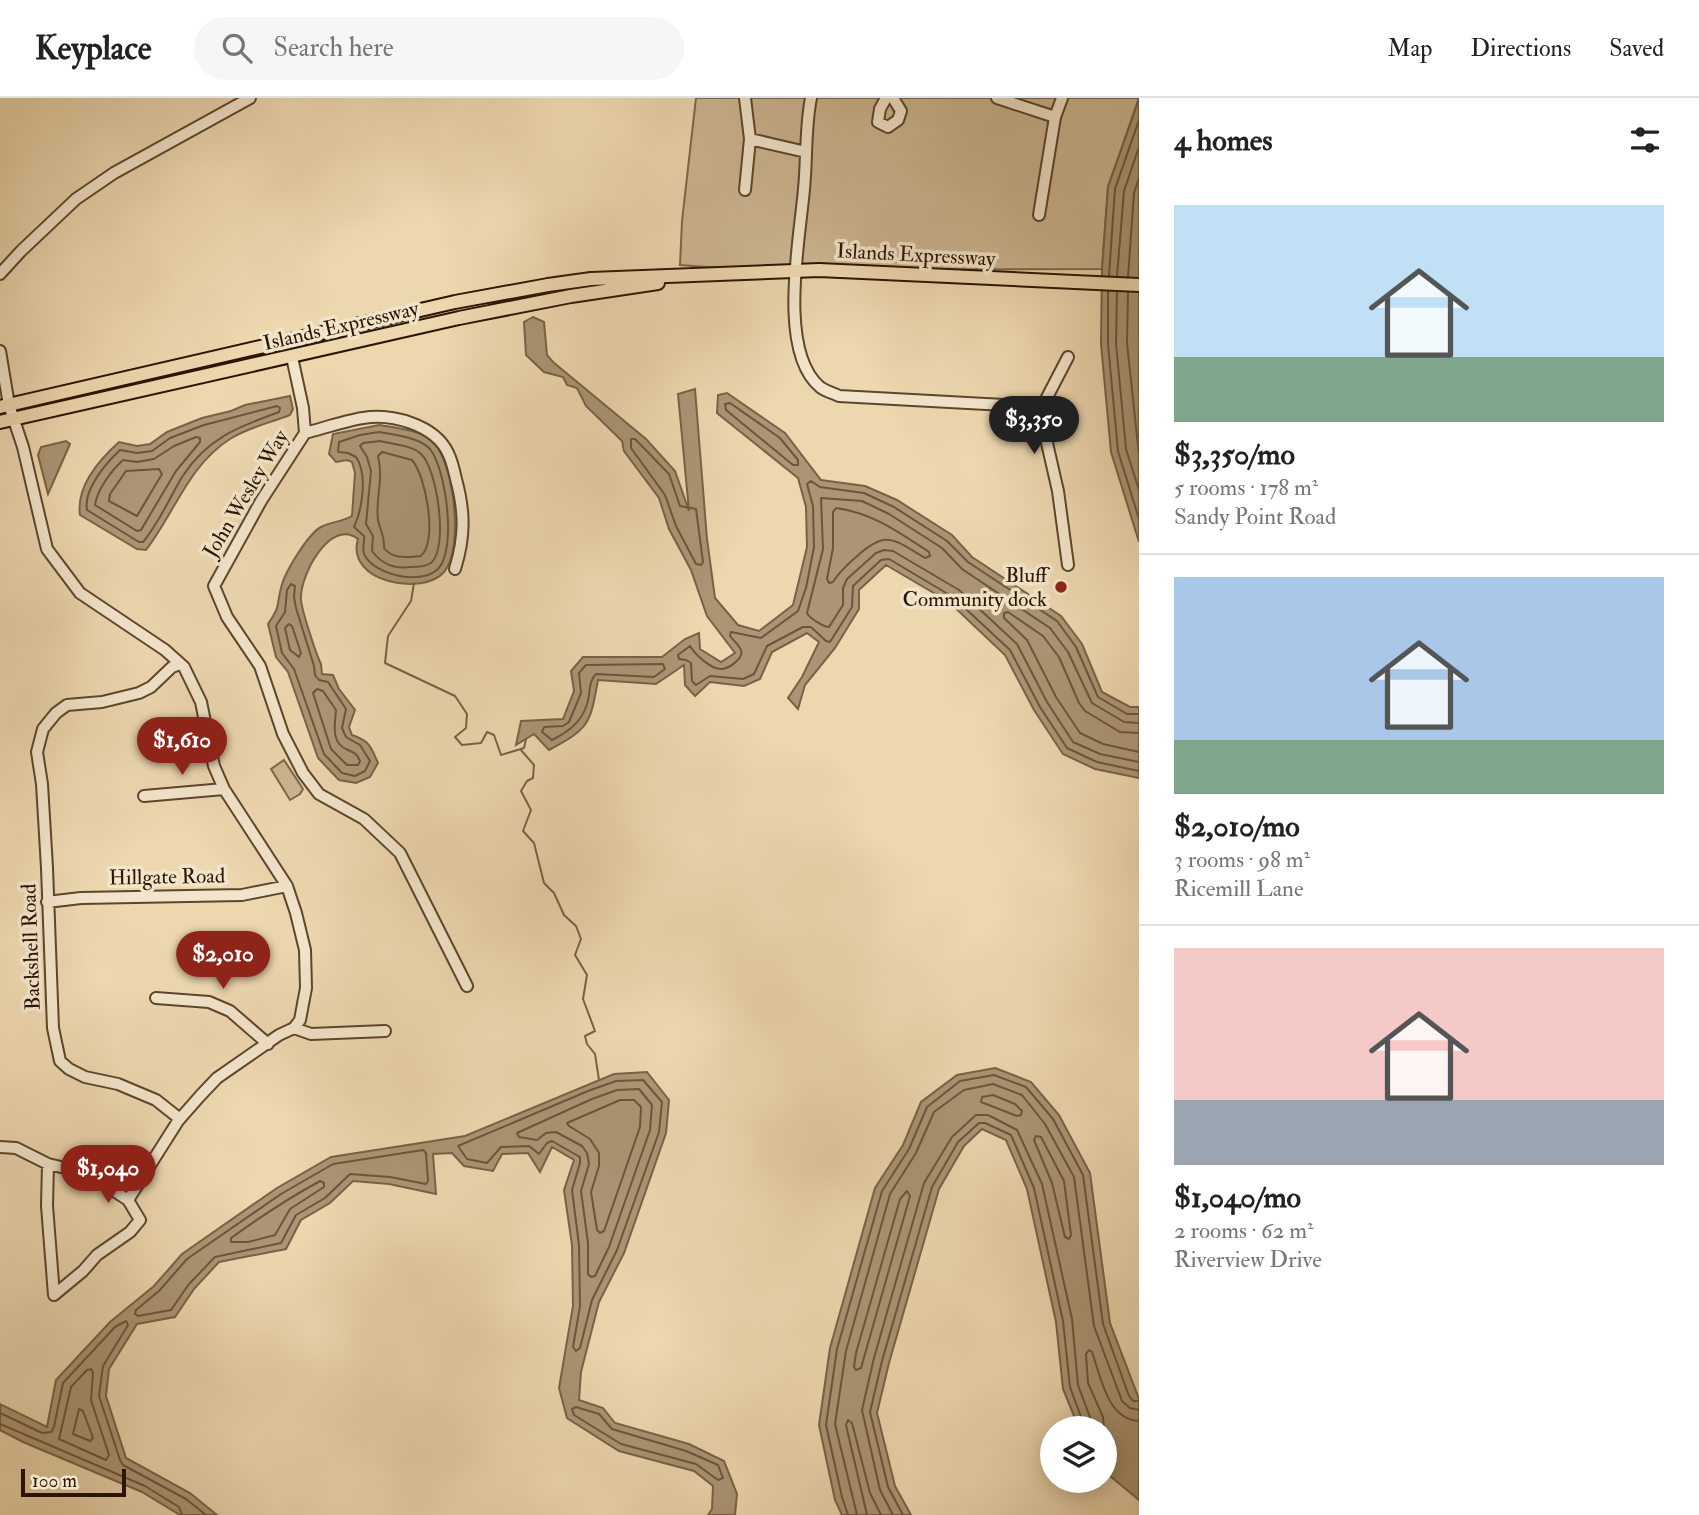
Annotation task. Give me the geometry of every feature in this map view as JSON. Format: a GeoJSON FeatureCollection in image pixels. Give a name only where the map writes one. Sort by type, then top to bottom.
{"type":"FeatureCollection","features":[{"type":"Feature","properties":{"kind":"main road","name":"Islands Expressway"},"geometry":{"type":"LineString","coordinates":[[5,406],[501,293],[591,279],[795,271],[914,273],[1139,285]]}},
{"type":"Feature","properties":{"kind":"main road","name":"Islands Expressway"},"geometry":{"type":"LineString","coordinates":[[7,421],[459,318],[692,275]]}},
{"type":"Feature","properties":{"kind":"street"},"geometry":{"type":"LineString","coordinates":[[0,274],[15,256],[76,199],[114,173],[250,98]]}},
{"type":"Feature","properties":{"kind":"street"},"geometry":{"type":"LineString","coordinates":[[745,98],[750,139],[745,190]]}},
{"type":"Feature","properties":{"kind":"street"},"geometry":{"type":"LineString","coordinates":[[811,98],[795,271],[794,310],[796,336],[809,373],[820,387],[843,396],[1042,407]]}},
{"type":"Feature","properties":{"kind":"street"},"geometry":{"type":"LineString","coordinates":[[886,98],[880,109],[878,122],[888,127],[898,120],[901,111],[893,98]]}},
{"type":"Feature","properties":{"kind":"street"},"geometry":{"type":"LineString","coordinates":[[997,98],[1055,117]]}},
{"type":"Feature","properties":{"kind":"street"},"geometry":{"type":"LineString","coordinates":[[1039,215],[1055,117],[1062,98]]}},
{"type":"Feature","properties":{"kind":"street"},"geometry":{"type":"LineString","coordinates":[[750,139],[806,152]]}},
{"type":"Feature","properties":{"kind":"street"},"geometry":{"type":"LineString","coordinates":[[0,351],[7,421],[23,447],[47,549],[80,593],[165,650],[193,682],[201,702],[212,760],[224,789],[287,886],[305,950],[304,1001],[300,1020],[294,1028],[217,1078],[180,1119],[128,1200]]}},
{"type":"Feature","properties":{"kind":"street","name":"John Wesley Way"},"geometry":{"type":"LineString","coordinates":[[292,357],[303,408],[305,433],[261,501],[214,586],[227,617],[260,666],[283,734],[303,773],[319,794],[372,825],[400,853],[467,986]]}},
{"type":"Feature","properties":{"kind":"street"},"geometry":{"type":"LineString","coordinates":[[1068,357],[1042,407],[1044,430],[1058,491],[1068,565]]}},
{"type":"Feature","properties":{"kind":"street"},"geometry":{"type":"LineString","coordinates":[[305,433],[365,417],[414,425],[438,437],[450,455],[458,487],[463,544],[455,569]]}},
{"type":"Feature","properties":{"kind":"street","name":"Backshell Road"},"geometry":{"type":"LineString","coordinates":[[180,664],[172,667],[151,687],[139,693],[102,702],[67,705],[56,713],[43,729],[37,752],[42,784],[47,868],[53,1028],[60,1061],[85,1077],[118,1084],[156,1100],[180,1119]]}},
{"type":"Feature","properties":{"kind":"street"},"geometry":{"type":"LineString","coordinates":[[144,796],[224,789]]}},
{"type":"Feature","properties":{"kind":"street","name":"Hillgate Road"},"geometry":{"type":"LineString","coordinates":[[47,902],[98,897],[242,895],[287,886]]}},
{"type":"Feature","properties":{"kind":"street"},"geometry":{"type":"LineString","coordinates":[[156,998],[209,1002],[230,1011],[268,1044]]}},
{"type":"Feature","properties":{"kind":"street"},"geometry":{"type":"LineString","coordinates":[[294,1028],[311,1034],[385,1031]]}},
{"type":"Feature","properties":{"kind":"street"},"geometry":{"type":"LineString","coordinates":[[0,1146],[22,1150],[48,1164],[87,1172],[128,1200],[140,1220],[130,1232],[97,1255],[83,1271],[54,1294],[47,1206],[48,1164]]}},
{"type":"Feature","properties":{"kind":"shaded area"},"geometry":{"type":"Polygon","coordinates":[[[696,98],[1139,98],[1108,187],[1102,269],[746,270],[680,265],[682,221],[696,98]]]}},
{"type":"Feature","properties":{"kind":"shaded area"},"geometry":{"type":"Polygon","coordinates":[[[284,760],[303,789],[290,800],[271,769],[284,760]]]}},
{"type":"Feature","properties":{"kind":"water"},"geometry":{"type":"Polygon","coordinates":[[[1139,99],[1139,542],[1111,452],[1101,344],[1102,269],[1108,187],[1139,99]]]}},
{"type":"Feature","properties":{"kind":"water"},"geometry":{"type":"Polygon","coordinates":[[[533,317],[544,322],[547,355],[553,362],[646,439],[675,471],[689,511],[678,394],[695,389],[707,539],[715,598],[738,625],[759,631],[793,605],[807,547],[806,507],[798,478],[717,413],[718,395],[727,393],[785,433],[821,480],[865,486],[897,500],[952,535],[972,557],[1061,616],[1082,644],[1102,692],[1130,707],[1139,707],[1139,778],[1095,769],[1063,754],[1034,710],[1005,655],[949,602],[886,565],[859,590],[859,609],[835,648],[805,685],[798,709],[788,698],[819,642],[807,633],[772,652],[760,679],[744,686],[710,682],[695,696],[685,685],[684,665],[656,684],[598,680],[590,716],[573,736],[549,750],[534,734],[516,745],[521,721],[563,719],[574,691],[571,671],[583,657],[662,657],[685,639],[699,633],[700,649],[721,662],[735,653],[707,616],[691,570],[669,529],[659,498],[624,451],[622,441],[586,406],[577,388],[567,385],[563,377],[544,372],[526,355],[524,322],[533,317]]]}},
{"type":"Feature","properties":{"kind":"water"},"geometry":{"type":"Polygon","coordinates":[[[290,396],[293,409],[290,415],[237,435],[204,462],[146,550],[137,549],[80,515],[85,484],[104,457],[119,442],[137,446],[150,444],[167,432],[202,418],[245,405],[290,396]]]}},
{"type":"Feature","properties":{"kind":"water"},"geometry":{"type":"Polygon","coordinates":[[[379,425],[424,436],[435,444],[442,455],[454,508],[454,545],[444,572],[434,579],[405,584],[374,575],[363,566],[357,554],[358,539],[347,534],[337,536],[318,553],[305,578],[301,600],[322,674],[333,675],[339,689],[355,710],[349,727],[352,735],[369,745],[378,763],[370,777],[356,783],[339,780],[318,758],[288,672],[276,657],[268,624],[277,609],[287,573],[303,545],[321,527],[352,516],[355,473],[352,462],[336,462],[329,454],[333,434],[379,425]]]}},
{"type":"Feature","properties":{"kind":"water"},"geometry":{"type":"Polygon","coordinates":[[[66,441],[70,444],[48,494],[38,455],[41,447],[66,441]]]}},
{"type":"Feature","properties":{"kind":"water"},"geometry":{"type":"Polygon","coordinates":[[[995,1068],[1031,1082],[1059,1115],[1090,1173],[1110,1323],[1139,1399],[1139,1500],[1117,1482],[1117,1416],[1074,1416],[1063,1389],[1056,1322],[1027,1189],[1006,1140],[982,1129],[964,1146],[939,1189],[877,1413],[895,1486],[911,1515],[842,1515],[835,1500],[819,1425],[830,1348],[875,1188],[903,1145],[921,1102],[957,1075],[995,1068]]]}},
{"type":"Feature","properties":{"kind":"water"},"geometry":{"type":"Polygon","coordinates":[[[647,1072],[669,1100],[666,1133],[624,1253],[599,1302],[581,1372],[579,1400],[603,1408],[615,1423],[689,1444],[724,1461],[737,1494],[735,1515],[708,1515],[712,1509],[713,1486],[694,1471],[619,1451],[567,1418],[559,1388],[573,1306],[572,1245],[564,1190],[574,1160],[552,1147],[540,1172],[528,1153],[502,1154],[493,1171],[464,1166],[452,1153],[433,1154],[436,1194],[389,1184],[353,1181],[330,1203],[301,1220],[286,1249],[219,1262],[194,1289],[175,1317],[137,1324],[109,1369],[106,1396],[126,1458],[190,1493],[217,1515],[180,1515],[142,1492],[0,1430],[0,1404],[47,1427],[56,1380],[110,1322],[154,1286],[182,1254],[277,1188],[331,1157],[465,1136],[614,1074],[647,1072]]]}},
{"type":"Feature","properties":{"kind":"waterway"},"geometry":{"type":"LineString","coordinates":[[414,583],[411,601],[388,636],[385,663],[455,696],[467,714],[466,728],[455,737],[462,745],[481,743],[487,732],[494,735],[501,755],[524,748],[526,739]]}},
{"type":"Feature","properties":{"kind":"waterway"},"geometry":{"type":"LineString","coordinates":[[521,750],[534,765],[533,778],[527,781],[521,791],[531,810],[523,831],[534,843],[544,883],[554,893],[564,915],[576,926],[581,939],[575,955],[587,975],[583,999],[595,1031],[585,1036],[587,1044],[595,1054],[599,1080]]}},
{"type":"Feature","properties":{"kind":"place","name":"Bluff Community dock"},"geometry":{"type":"Point","coordinates":[1061,587]}}]}
